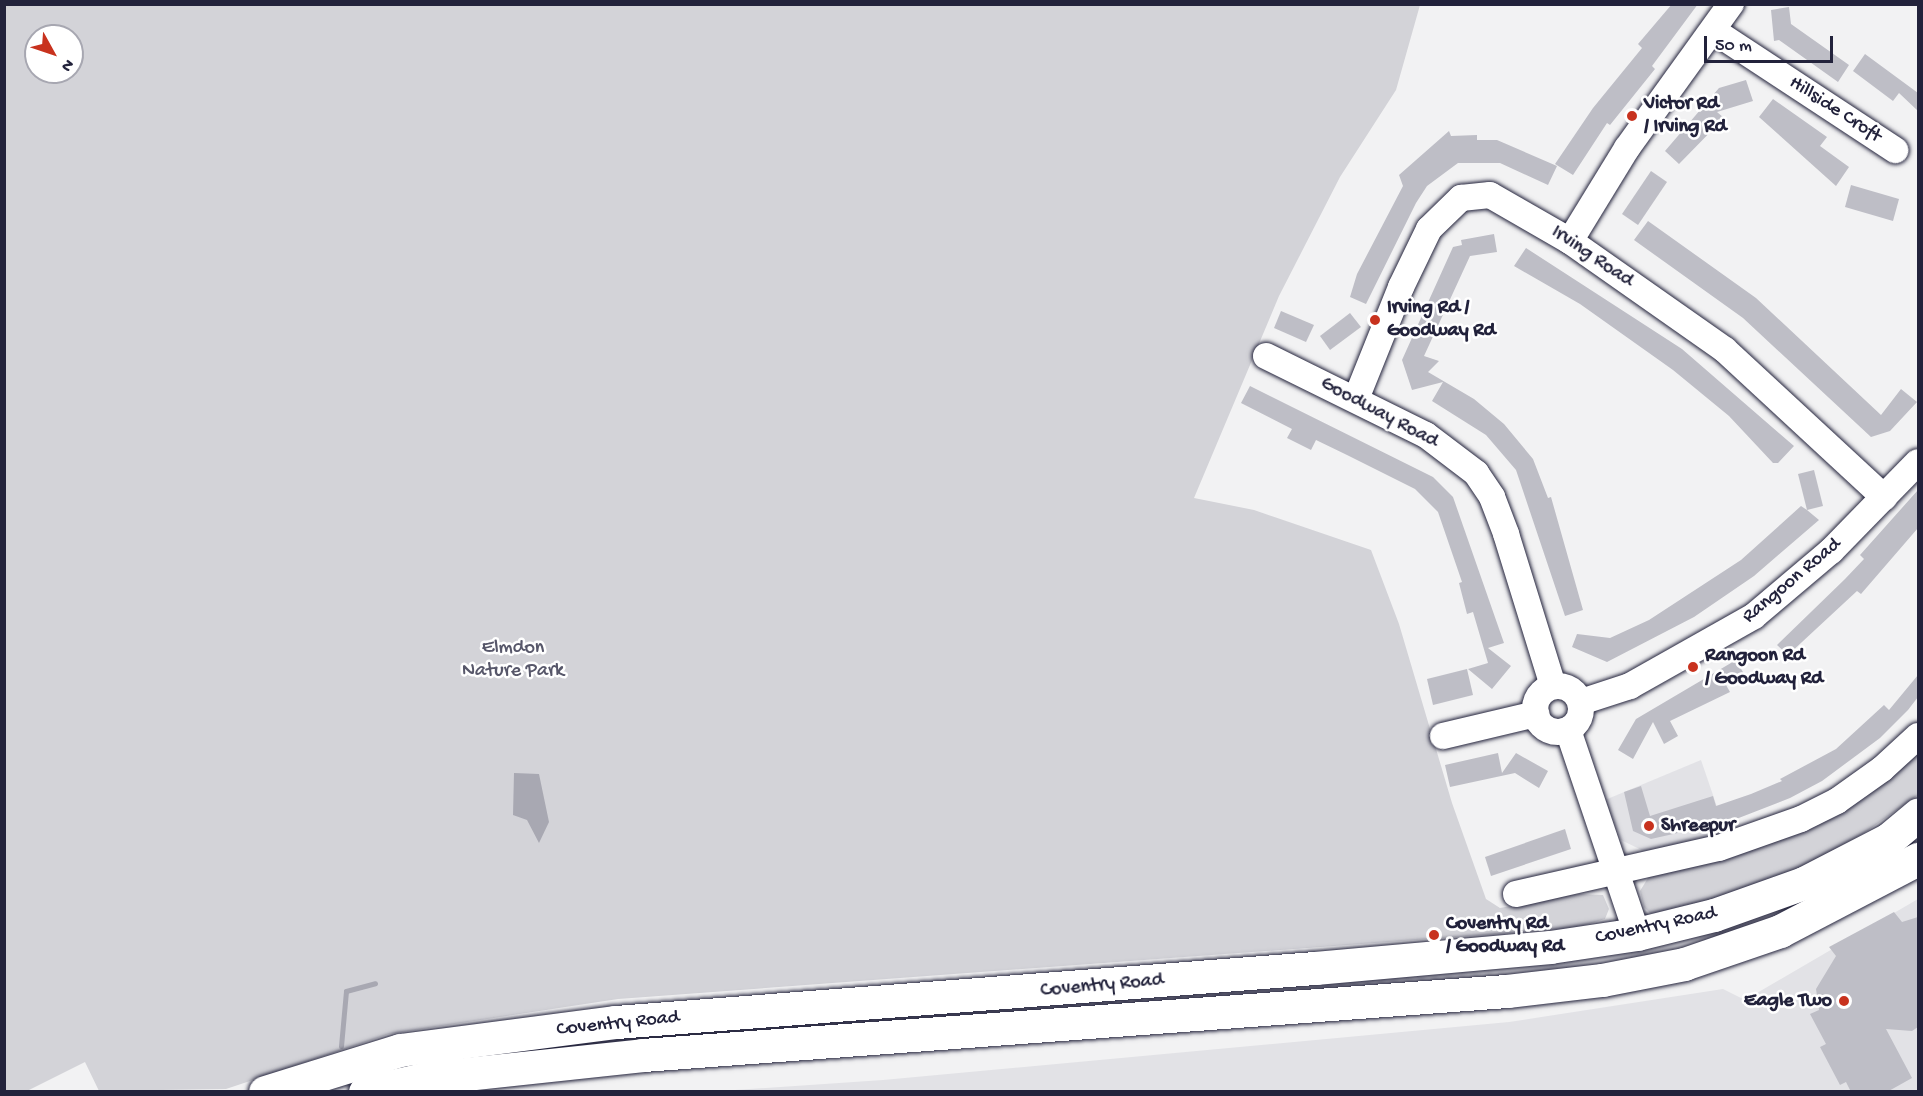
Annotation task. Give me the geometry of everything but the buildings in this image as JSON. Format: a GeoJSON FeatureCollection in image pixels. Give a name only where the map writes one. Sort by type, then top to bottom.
{"type":"FeatureCollection","features":[{"type":"Feature","properties":{"kind":"highway","name":"Coventry Road"},"geometry":{"type":"LineString","coordinates":[[265,1092],[400,1050],[616,1022],[1325,968],[1550,947],[1637,934],[1714,915],[1804,883],[1889,839],[1918,815]]}},
{"type":"Feature","properties":{"kind":"highway"},"geometry":{"type":"LineString","coordinates":[[1889,839],[1918,824]]}},
{"type":"Feature","properties":{"kind":"highway","name":"Coventry Road"},"geometry":{"type":"LineString","coordinates":[[365,1092],[428,1078],[643,1055],[1508,991],[1602,980],[1684,964],[1780,931],[1918,859]]}},
{"type":"Feature","properties":{"kind":"street"},"geometry":{"type":"LineString","coordinates":[[1570,241],[1627,148],[1714,31],[1731,4]]}},
{"type":"Feature","properties":{"kind":"street","name":"Hillside Croft"},"geometry":{"type":"LineString","coordinates":[[1714,31],[1895,150]]}},
{"type":"Feature","properties":{"kind":"street","name":"Irving Road"},"geometry":{"type":"LineString","coordinates":[[1356,399],[1410,268],[1429,229],[1450,206],[1461,198],[1490,195],[1570,241],[1725,350],[1884,497]]}},
{"type":"Feature","properties":{"kind":"street","name":"Goodway Road"},"geometry":{"type":"LineString","coordinates":[[1266,356],[1426,435],[1476,473],[1492,497],[1506,534],[1553,687]]}},
{"type":"Feature","properties":{"kind":"street","name":"Rangoon Road"},"geometry":{"type":"LineString","coordinates":[[1581,702],[1630,686],[1754,616],[1831,551],[1918,462]]}},
{"type":"Feature","properties":{"kind":"street"},"geometry":{"type":"LineString","coordinates":[[1553,687],[1570,689],[1581,702],[1580,718],[1568,730],[1548,730],[1536,714],[1538,699],[1553,687]]}},
{"type":"Feature","properties":{"kind":"street"},"geometry":{"type":"LineString","coordinates":[[1443,736],[1536,714]]}},
{"type":"Feature","properties":{"kind":"street"},"geometry":{"type":"LineString","coordinates":[[1568,730],[1637,934]]}},
{"type":"Feature","properties":{"kind":"street"},"geometry":{"type":"LineString","coordinates":[[1516,894],[1617,873],[1719,848],[1801,819],[1837,801],[1882,769],[1918,736]]}},
{"type":"Feature","properties":{"kind":"shaded area"},"geometry":{"type":"Polygon","coordinates":[[[1701,760],[1727,836],[1654,856],[1621,840],[1605,800],[1701,760]]]}},
{"type":"Feature","properties":{"kind":"shaded area"},"geometry":{"type":"Polygon","coordinates":[[[514,773],[539,774],[549,822],[539,843],[527,820],[513,815],[514,773]]]}},
{"type":"Feature","properties":{"kind":"shaded area"},"geometry":{"type":"Polygon","coordinates":[[[1918,899],[1918,1091],[707,1092],[883,1080],[1509,1022],[1723,989],[1745,1000],[1918,899]]]}},
{"type":"Feature","properties":{"kind":"green space","name":"Elmdon Nature Park"},"geometry":{"type":"Polygon","coordinates":[[[4,5],[1420,5],[1396,90],[1340,177],[1279,296],[1194,498],[1254,510],[1371,550],[1399,624],[1452,803],[1486,899],[1500,908],[1578,894],[1603,895],[1609,909],[1605,919],[1575,928],[618,999],[389,1034],[226,1089],[99,1091],[85,1062],[27,1091],[5,1091],[4,5]]]}},
{"type":"Feature","properties":{"kind":"green space"},"geometry":{"type":"Polygon","coordinates":[[[1918,746],[1918,795],[1864,833],[1808,864],[1764,883],[1664,913],[1650,913],[1644,907],[1640,891],[1651,873],[1740,850],[1918,746]]]}},
{"type":"Feature","properties":{"kind":"waterway"},"geometry":{"type":"LineString","coordinates":[[341,1046],[346,991],[375,983]]}},
{"type":"Feature","properties":{"kind":"place","name":"Victor Rd / Irving Rd"},"geometry":{"type":"Point","coordinates":[1632,116]}},
{"type":"Feature","properties":{"kind":"place","name":"Irving Rd / Goodway Rd"},"geometry":{"type":"Point","coordinates":[1375,320]}},
{"type":"Feature","properties":{"kind":"place","name":"Rangoon Rd / Goodway Rd"},"geometry":{"type":"Point","coordinates":[1693,667]}},
{"type":"Feature","properties":{"kind":"place","name":"Shreepur"},"geometry":{"type":"Point","coordinates":[1649,826]}},
{"type":"Feature","properties":{"kind":"place","name":"Coventry Rd / Goodway Rd"},"geometry":{"type":"Point","coordinates":[1434,935]}},
{"type":"Feature","properties":{"kind":"place","name":"Eagle Two"},"geometry":{"type":"Point","coordinates":[1844,1001]}}]}
